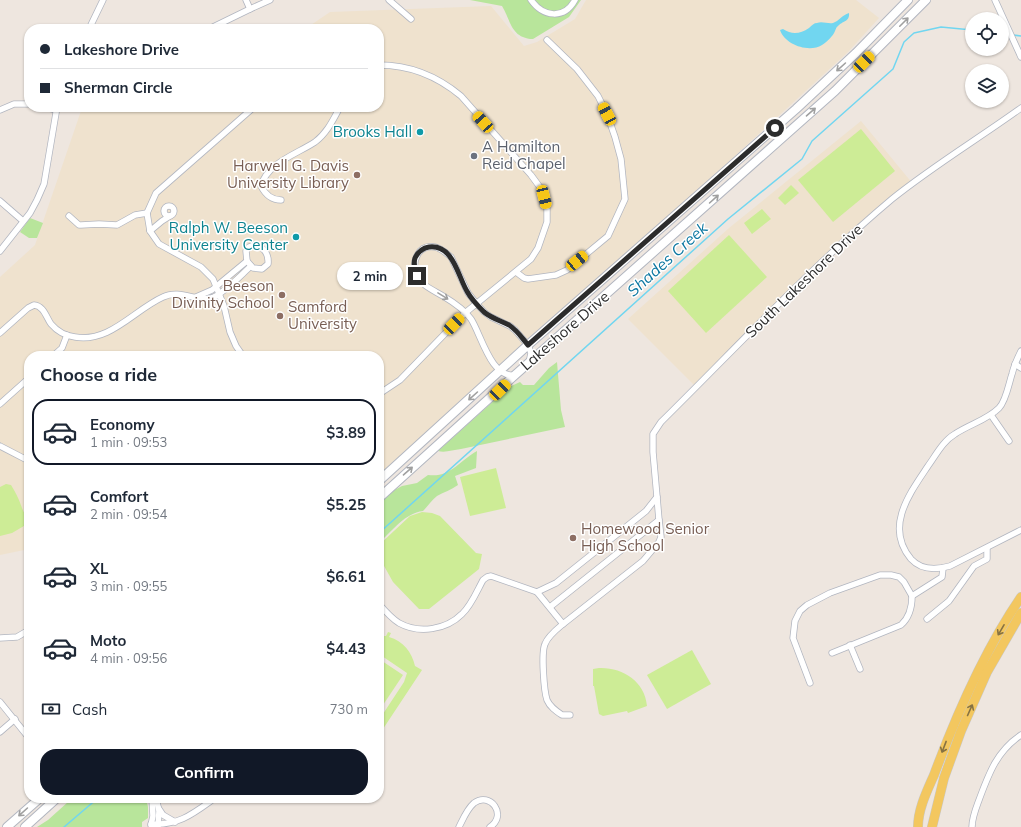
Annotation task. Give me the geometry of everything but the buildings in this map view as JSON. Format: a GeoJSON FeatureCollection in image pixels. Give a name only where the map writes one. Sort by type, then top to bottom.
{"type":"FeatureCollection","features":[{"type":"Feature","properties":{"kind":"main road","name":"Lakeshore Drive"},"geometry":{"type":"LineString","coordinates":[[384,476],[528,345],[763,138],[856,53],[908,0]]}},
{"type":"Feature","properties":{"kind":"main road","name":"Lakeshore Drive"},"geometry":{"type":"LineString","coordinates":[[384,493],[835,91],[926,0]]}},
{"type":"Feature","properties":{"kind":"main road"},"geometry":{"type":"LineString","coordinates":[[856,53],[864,62]]}},
{"type":"Feature","properties":{"kind":"main road"},"geometry":{"type":"LineString","coordinates":[[916,825],[949,734],[984,660],[1021,597]]}},
{"type":"Feature","properties":{"kind":"main road"},"geometry":{"type":"LineString","coordinates":[[932,827],[944,778],[961,731],[987,672],[1021,613]]}},
{"type":"Feature","properties":{"kind":"main road"},"geometry":{"type":"LineString","coordinates":[[7,827],[34,803]]}},
{"type":"Feature","properties":{"kind":"main road"},"geometry":{"type":"LineString","coordinates":[[25,827],[51,803]]}},
{"type":"Feature","properties":{"kind":"street"},"geometry":{"type":"LineString","coordinates":[[91,24],[103,0]]}},
{"type":"Feature","properties":{"kind":"street"},"geometry":{"type":"LineString","coordinates":[[246,0],[250,8]]}},
{"type":"Feature","properties":{"kind":"street"},"geometry":{"type":"LineString","coordinates":[[219,24],[250,8],[270,0]]}},
{"type":"Feature","properties":{"kind":"street"},"geometry":{"type":"LineString","coordinates":[[390,0],[411,19]]}},
{"type":"Feature","properties":{"kind":"street"},"geometry":{"type":"LineString","coordinates":[[531,0],[536,7],[548,14],[562,12],[572,6],[575,0]]}},
{"type":"Feature","properties":{"kind":"street"},"geometry":{"type":"LineString","coordinates":[[995,0],[1021,57]]}},
{"type":"Feature","properties":{"kind":"street"},"geometry":{"type":"LineString","coordinates":[[516,272],[526,278],[556,275],[567,270],[608,236],[625,199],[621,159],[607,114],[598,96],[577,69],[547,40]]}},
{"type":"Feature","properties":{"kind":"street"},"geometry":{"type":"LineString","coordinates":[[384,65],[418,70],[436,78],[461,96],[531,175],[542,190],[547,209],[547,222],[538,248],[531,259],[465,312],[400,380],[384,391]]}},
{"type":"Feature","properties":{"kind":"street"},"geometry":{"type":"LineString","coordinates":[[0,110],[14,104],[24,104]]}},
{"type":"Feature","properties":{"kind":"street","name":"South Lakeshore Drive"},"geometry":{"type":"LineString","coordinates":[[570,715],[562,715],[550,704],[546,694],[544,646],[552,635],[564,624],[643,561],[659,542],[660,537],[653,452],[653,434],[661,422],[753,329],[839,246],[893,199],[937,164],[978,139],[1021,108]]}},
{"type":"Feature","properties":{"kind":"street"},"geometry":{"type":"LineString","coordinates":[[0,251],[22,221],[30,213],[44,184],[56,112]]}},
{"type":"Feature","properties":{"kind":"street"},"geometry":{"type":"LineString","coordinates":[[240,351],[230,332],[220,293],[213,278],[207,272],[160,244],[150,231],[147,213],[156,193],[248,112]]}},
{"type":"Feature","properties":{"kind":"street"},"geometry":{"type":"LineString","coordinates":[[281,200],[276,200],[264,193],[261,186],[262,180],[274,167],[319,138],[331,124],[337,112]]}},
{"type":"Feature","properties":{"kind":"street"},"geometry":{"type":"LineString","coordinates":[[0,201],[22,221]]}},
{"type":"Feature","properties":{"kind":"street"},"geometry":{"type":"LineString","coordinates":[[150,231],[174,212],[169,206],[166,207],[162,221]]}},
{"type":"Feature","properties":{"kind":"street"},"geometry":{"type":"LineString","coordinates":[[164,212],[167,216],[170,216]]}},
{"type":"Feature","properties":{"kind":"street"},"geometry":{"type":"LineString","coordinates":[[70,216],[79,225],[117,225],[135,216],[147,213]]}},
{"type":"Feature","properties":{"kind":"street"},"geometry":{"type":"LineString","coordinates":[[257,246],[265,251],[268,259],[266,266],[259,269],[251,266],[247,261],[246,253],[249,247],[257,246]]}},
{"type":"Feature","properties":{"kind":"street"},"geometry":{"type":"LineString","coordinates":[[515,375],[510,376],[500,371],[486,352],[475,327],[465,312],[424,285],[419,279],[415,271],[414,264],[417,254],[422,250],[436,247],[451,256],[468,293],[476,303],[491,317],[515,330],[528,345],[531,353],[529,363]]}},
{"type":"Feature","properties":{"kind":"street"},"geometry":{"type":"LineString","coordinates":[[195,297],[206,293],[217,286],[247,261]]}},
{"type":"Feature","properties":{"kind":"street"},"geometry":{"type":"LineString","coordinates":[[0,333],[28,308],[34,305],[42,309],[54,327],[67,335],[85,338],[100,336],[110,332],[148,305],[163,297],[180,294],[203,299],[213,298],[251,266]]}},
{"type":"Feature","properties":{"kind":"street"},"geometry":{"type":"LineString","coordinates":[[59,351],[62,348],[67,335]]}},
{"type":"Feature","properties":{"kind":"street"},"geometry":{"type":"LineString","coordinates":[[1021,351],[1001,406],[991,415],[954,434],[941,446],[911,492],[903,507],[899,521],[901,538],[907,554],[914,563],[929,569],[950,566],[1021,530]]}},
{"type":"Feature","properties":{"kind":"street"},"geometry":{"type":"LineString","coordinates":[[1015,364],[1021,368]]}},
{"type":"Feature","properties":{"kind":"street"},"geometry":{"type":"LineString","coordinates":[[0,404],[24,382]]}},
{"type":"Feature","properties":{"kind":"street"},"geometry":{"type":"LineString","coordinates":[[991,415],[1009,441]]}},
{"type":"Feature","properties":{"kind":"street"},"geometry":{"type":"LineString","coordinates":[[0,446],[24,458]]}},
{"type":"Feature","properties":{"kind":"street"},"geometry":{"type":"LineString","coordinates":[[537,592],[556,583],[646,511],[657,497]]}},
{"type":"Feature","properties":{"kind":"street"},"geometry":{"type":"LineString","coordinates":[[550,607],[659,520]]}},
{"type":"Feature","properties":{"kind":"street"},"geometry":{"type":"LineString","coordinates":[[926,619],[949,601],[974,566],[987,559],[987,548]]}},
{"type":"Feature","properties":{"kind":"street"},"geometry":{"type":"LineString","coordinates":[[912,596],[942,577],[943,568]]}},
{"type":"Feature","properties":{"kind":"street"},"geometry":{"type":"LineString","coordinates":[[810,684],[793,638],[795,621],[800,611],[807,605],[830,593],[880,575],[899,577],[904,582],[912,596],[912,608],[905,621],[901,625],[832,653]]}},
{"type":"Feature","properties":{"kind":"street"},"geometry":{"type":"LineString","coordinates":[[384,609],[399,623],[413,628],[433,629],[453,621],[463,614],[483,580],[491,576],[537,592],[564,624]]}},
{"type":"Feature","properties":{"kind":"street"},"geometry":{"type":"LineString","coordinates":[[0,638],[17,637],[24,633]]}},
{"type":"Feature","properties":{"kind":"street"},"geometry":{"type":"LineString","coordinates":[[850,645],[860,669]]}},
{"type":"Feature","properties":{"kind":"street"},"geometry":{"type":"LineString","coordinates":[[0,702],[24,732]]}},
{"type":"Feature","properties":{"kind":"street"},"geometry":{"type":"LineString","coordinates":[[0,732],[14,719]]}},
{"type":"Feature","properties":{"kind":"street"},"geometry":{"type":"LineString","coordinates":[[972,827],[988,774],[1004,750],[1021,734]]}},
{"type":"Feature","properties":{"kind":"street"},"geometry":{"type":"LineString","coordinates":[[458,827],[467,811],[475,803],[480,800],[486,800],[495,806],[497,812],[495,822],[490,827]]}},
{"type":"Feature","properties":{"kind":"street"},"geometry":{"type":"LineString","coordinates":[[152,803],[153,816],[151,825],[158,826],[188,818],[208,803]]}},
{"type":"Feature","properties":{"kind":"street"},"geometry":{"type":"LineString","coordinates":[[157,803],[159,810],[158,826]]}},
{"type":"Feature","properties":{"kind":"street"},"geometry":{"type":"LineString","coordinates":[[159,810],[163,816],[175,822]]}},
{"type":"Feature","properties":{"kind":"shaded area","name":"Samford University"},"geometry":{"type":"Polygon","coordinates":[[[586,0],[856,0],[879,18],[848,52],[384,479],[384,351],[24,351],[24,550],[0,555],[0,277],[35,245],[81,112],[384,112],[384,24],[312,24],[330,12],[491,6],[524,46],[537,42],[575,19],[586,0]]]}},
{"type":"Feature","properties":{"kind":"shaded area"},"geometry":{"type":"Polygon","coordinates":[[[861,121],[913,184],[854,233],[696,387],[628,319],[729,228],[861,121]]]}},
{"type":"Feature","properties":{"kind":"green space"},"geometry":{"type":"Polygon","coordinates":[[[470,0],[581,0],[569,17],[533,39],[520,36],[516,32],[502,6],[470,0]]]}},
{"type":"Feature","properties":{"kind":"green space"},"geometry":{"type":"Polygon","coordinates":[[[861,129],[895,171],[833,222],[798,180],[861,129]]]}},
{"type":"Feature","properties":{"kind":"green space"},"geometry":{"type":"Polygon","coordinates":[[[791,185],[799,193],[785,205],[778,198],[791,185]]]}},
{"type":"Feature","properties":{"kind":"green space"},"geometry":{"type":"Polygon","coordinates":[[[762,209],[771,219],[752,234],[744,223],[762,209]]]}},
{"type":"Feature","properties":{"kind":"green space"},"geometry":{"type":"Polygon","coordinates":[[[30,218],[43,223],[37,238],[29,238],[20,232],[30,218]]]}},
{"type":"Feature","properties":{"kind":"green space"},"geometry":{"type":"Polygon","coordinates":[[[729,235],[767,277],[706,333],[668,291],[729,235]]]}},
{"type":"Feature","properties":{"kind":"green space"},"geometry":{"type":"Polygon","coordinates":[[[557,362],[561,410],[565,427],[446,452],[438,451],[509,387],[520,382],[523,385],[534,385],[549,368],[557,362]]]}},
{"type":"Feature","properties":{"kind":"green space"},"geometry":{"type":"Polygon","coordinates":[[[477,451],[476,468],[455,476],[458,485],[437,496],[423,511],[410,515],[384,538],[384,498],[389,493],[402,486],[417,483],[428,475],[442,474],[454,468],[477,451]]]}},
{"type":"Feature","properties":{"kind":"green space"},"geometry":{"type":"Polygon","coordinates":[[[496,468],[506,508],[470,516],[460,477],[496,468]]]}},
{"type":"Feature","properties":{"kind":"green space"},"geometry":{"type":"Polygon","coordinates":[[[6,484],[11,485],[13,488],[24,512],[24,526],[12,533],[0,536],[0,487],[6,484]]]}},
{"type":"Feature","properties":{"kind":"green space"},"geometry":{"type":"Polygon","coordinates":[[[422,512],[440,516],[476,553],[482,554],[479,569],[429,609],[419,609],[393,582],[384,566],[384,540],[410,516],[422,512]]]}},
{"type":"Feature","properties":{"kind":"green space"},"geometry":{"type":"Polygon","coordinates":[[[388,632],[391,633],[389,637],[403,644],[412,656],[415,666],[422,670],[384,727],[384,712],[404,682],[407,673],[384,657],[384,636],[386,636],[388,632]]]}},
{"type":"Feature","properties":{"kind":"green space"},"geometry":{"type":"Polygon","coordinates":[[[692,650],[711,684],[667,709],[647,675],[692,650]]]}},
{"type":"Feature","properties":{"kind":"green space"},"geometry":{"type":"Polygon","coordinates":[[[384,662],[403,675],[384,704],[384,662]]]}},
{"type":"Feature","properties":{"kind":"green space"},"geometry":{"type":"Polygon","coordinates":[[[599,668],[616,670],[631,677],[642,689],[647,706],[628,713],[627,711],[603,716],[599,714],[593,686],[593,669],[599,668]]]}},
{"type":"Feature","properties":{"kind":"green space"},"geometry":{"type":"Polygon","coordinates":[[[67,803],[147,803],[148,807],[148,818],[142,822],[142,827],[37,827],[48,820],[67,803]]]}},
{"type":"Feature","properties":{"kind":"water"},"geometry":{"type":"Polygon","coordinates":[[[849,13],[847,20],[837,27],[830,39],[817,47],[804,48],[798,46],[787,40],[780,30],[783,29],[793,33],[799,33],[815,23],[833,23],[849,13]]]}},
{"type":"Feature","properties":{"kind":"waterway","name":"Shades Creek"},"geometry":{"type":"LineString","coordinates":[[384,529],[728,219],[802,159],[812,141],[893,69],[904,42],[914,33],[941,27],[965,29]]}},
{"type":"Feature","properties":{"kind":"waterway","name":"Shades Creek"},"geometry":{"type":"LineString","coordinates":[[1013,35],[1021,36]]}},
{"type":"Feature","properties":{"kind":"waterway","name":"Shades Creek"},"geometry":{"type":"LineString","coordinates":[[64,827],[92,803]]}},
{"type":"Feature","properties":{"kind":"place","name":"Brooks Hall"},"geometry":{"type":"Point","coordinates":[420,132]}},
{"type":"Feature","properties":{"kind":"place","name":"A Hamilton Reid Chapel"},"geometry":{"type":"Point","coordinates":[474,156]}},
{"type":"Feature","properties":{"kind":"place","name":"Harwell G. Davis University Library"},"geometry":{"type":"Point","coordinates":[357,175]}},
{"type":"Feature","properties":{"kind":"place","name":"Ralph W. Beeson University Center"},"geometry":{"type":"Point","coordinates":[296,237]}},
{"type":"Feature","properties":{"kind":"place","name":"Beeson Divinity School"},"geometry":{"type":"Point","coordinates":[282,295]}},
{"type":"Feature","properties":{"kind":"place","name":"Samford University"},"geometry":{"type":"Point","coordinates":[280,316]}},
{"type":"Feature","properties":{"kind":"place","name":"Homewood Senior High School"},"geometry":{"type":"Point","coordinates":[573,538]}},
{"type":"Feature","properties":{"kind":"route"},"geometry":{"type":"LineString","coordinates":[[417,276],[414,268],[414,260],[417,254],[427,248],[440,248],[451,256],[468,293],[484,312],[510,326],[528,345],[775,128]]}}]}
